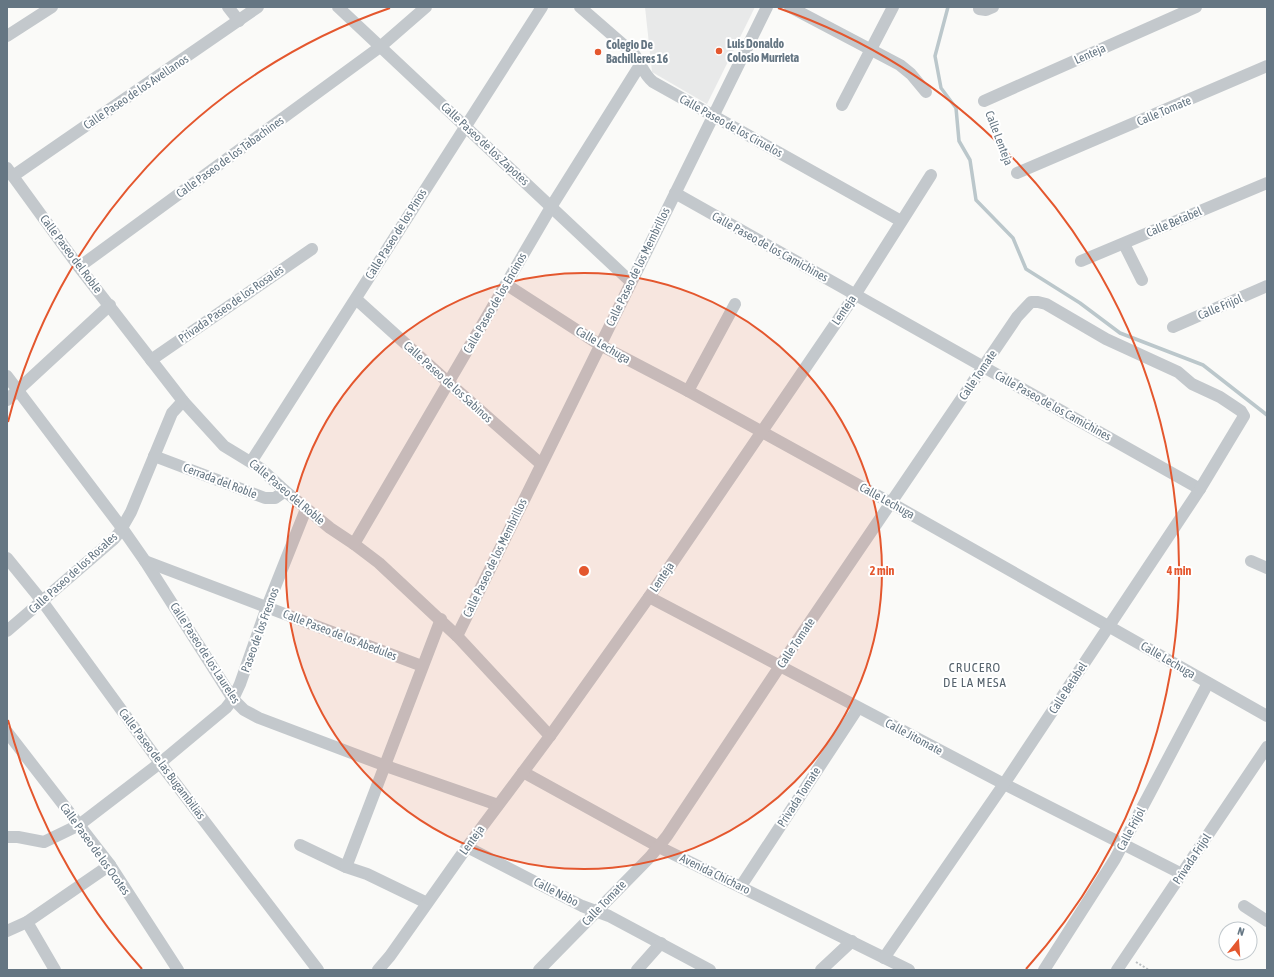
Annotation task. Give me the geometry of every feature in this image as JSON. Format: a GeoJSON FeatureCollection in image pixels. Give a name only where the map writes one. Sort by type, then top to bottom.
{"type":"FeatureCollection","features":[{"type":"Feature","properties":{"kind":"street"},"geometry":{"type":"LineString","coordinates":[[7,36],[33,12],[52,7]]}},
{"type":"Feature","properties":{"kind":"street"},"geometry":{"type":"LineString","coordinates":[[228,7],[239,21]]}},
{"type":"Feature","properties":{"kind":"street","name":"Calle Paseo de los Avellanos"},"geometry":{"type":"LineString","coordinates":[[10,172],[258,7]]}},
{"type":"Feature","properties":{"kind":"street","name":"Calle Paseo de los Zapotes"},"geometry":{"type":"LineString","coordinates":[[338,7],[631,282]]}},
{"type":"Feature","properties":{"kind":"street","name":"Calle Paseo de los Tabachines"},"geometry":{"type":"LineString","coordinates":[[79,267],[380,46],[426,7]]}},
{"type":"Feature","properties":{"kind":"street","name":"Calle Paseo de los Pinos"},"geometry":{"type":"LineString","coordinates":[[251,462],[542,7]]}},
{"type":"Feature","properties":{"kind":"street","name":"Calle Paseo de los Ciruelos"},"geometry":{"type":"LineString","coordinates":[[580,7],[634,54],[647,77],[653,82],[901,221]]}},
{"type":"Feature","properties":{"kind":"street","name":"Calle Paseo de los Membrillos"},"geometry":{"type":"LineString","coordinates":[[457,636],[767,7]]}},
{"type":"Feature","properties":{"kind":"street"},"geometry":{"type":"LineString","coordinates":[[790,7],[906,69],[926,92]]}},
{"type":"Feature","properties":{"kind":"street"},"geometry":{"type":"LineString","coordinates":[[842,105],[893,7]]}},
{"type":"Feature","properties":{"kind":"street"},"geometry":{"type":"LineString","coordinates":[[979,9],[986,10],[992,7]]}},
{"type":"Feature","properties":{"kind":"street","name":"Lenteja"},"geometry":{"type":"LineString","coordinates":[[984,101],[1196,7]]}},
{"type":"Feature","properties":{"kind":"street","name":"Calle Paseo de los Encinos"},"geometry":{"type":"LineString","coordinates":[[354,544],[507,285],[551,207],[640,65]]}},
{"type":"Feature","properties":{"kind":"street","name":"Calle Tomate"},"geometry":{"type":"LineString","coordinates":[[1017,173],[1267,66]]}},
{"type":"Feature","properties":{"kind":"street","name":"Calle Paseo del Roble"},"geometry":{"type":"LineString","coordinates":[[10,172],[79,267],[183,401],[224,446],[251,462],[330,528],[379,563],[457,636],[550,736]]}},
{"type":"Feature","properties":{"kind":"street","name":"Lenteja"},"geometry":{"type":"LineString","coordinates":[[378,970],[390,956],[467,847],[550,736],[649,596],[855,294],[930,175]]}},
{"type":"Feature","properties":{"kind":"street","name":"Calle Betabel"},"geometry":{"type":"LineString","coordinates":[[1081,262],[1267,183]]}},
{"type":"Feature","properties":{"kind":"street","name":"Calle Paseo de los Camichines"},"geometry":{"type":"LineString","coordinates":[[675,193],[1200,489]]}},
{"type":"Feature","properties":{"kind":"street"},"geometry":{"type":"LineString","coordinates":[[1124,244],[1142,280]]}},
{"type":"Feature","properties":{"kind":"street","name":"Privada Paseo de los Rosales"},"geometry":{"type":"LineString","coordinates":[[151,360],[312,249]]}},
{"type":"Feature","properties":{"kind":"street","name":"Calle Lechuga"},"geometry":{"type":"LineString","coordinates":[[507,285],[600,345],[688,391],[891,503],[1208,683],[1266,712]]}},
{"type":"Feature","properties":{"kind":"street","name":"Calle Frijol"},"geometry":{"type":"LineString","coordinates":[[1173,327],[1267,286]]}},
{"type":"Feature","properties":{"kind":"street","name":"Calle Paseo de los Sabinos"},"geometry":{"type":"LineString","coordinates":[[356,298],[541,464]]}},
{"type":"Feature","properties":{"kind":"street","name":"Calle Tomate"},"geometry":{"type":"LineString","coordinates":[[539,970],[667,836],[780,666],[1017,317],[1026,306],[1034,302],[1046,304],[1106,339],[1178,372],[1192,384],[1220,398],[1244,414]]}},
{"type":"Feature","properties":{"kind":"street"},"geometry":{"type":"LineString","coordinates":[[688,391],[735,304]]}},
{"type":"Feature","properties":{"kind":"street"},"geometry":{"type":"LineString","coordinates":[[7,400],[110,305]]}},
{"type":"Feature","properties":{"kind":"street","name":"Calle Paseo de los Laureles"},"geometry":{"type":"LineString","coordinates":[[7,376],[122,528],[145,561],[233,699],[244,710],[259,718],[386,766],[498,805]]}},
{"type":"Feature","properties":{"kind":"street","name":"Calle Paseo de los Rosales"},"geometry":{"type":"LineString","coordinates":[[7,631],[114,540],[131,512],[172,413],[174,409],[183,401]]}},
{"type":"Feature","properties":{"kind":"street","name":"Calle Betabel"},"geometry":{"type":"LineString","coordinates":[[884,958],[1004,784],[1200,489],[1244,414]]}},
{"type":"Feature","properties":{"kind":"street","name":"Cerrada del Roble"},"geometry":{"type":"LineString","coordinates":[[154,456],[265,498],[275,498],[285,491]]}},
{"type":"Feature","properties":{"kind":"street","name":"Paseo de los Fresnos"},"geometry":{"type":"LineString","coordinates":[[7,837],[18,837],[44,842],[80,825],[160,763],[226,708],[233,699],[240,684],[267,607],[306,509]]}},
{"type":"Feature","properties":{"kind":"street","name":"Calle Paseo de las Bugambilias"},"geometry":{"type":"LineString","coordinates":[[7,558],[42,601],[160,763],[318,970]]}},
{"type":"Feature","properties":{"kind":"street","name":"Calle Paseo de los Abedules"},"geometry":{"type":"LineString","coordinates":[[145,561],[422,666]]}},
{"type":"Feature","properties":{"kind":"street"},"geometry":{"type":"LineString","coordinates":[[1251,561],[1267,568]]}},
{"type":"Feature","properties":{"kind":"street","name":"Calle Jitomate"},"geometry":{"type":"LineString","coordinates":[[649,596],[858,708],[1182,874]]}},
{"type":"Feature","properties":{"kind":"street"},"geometry":{"type":"LineString","coordinates":[[346,867],[386,766],[422,666],[441,620]]}},
{"type":"Feature","properties":{"kind":"street","name":"Calle Frijol"},"geometry":{"type":"LineString","coordinates":[[1044,970],[1115,859],[1208,683]]}},
{"type":"Feature","properties":{"kind":"street","name":"Privada Tomate"},"geometry":{"type":"LineString","coordinates":[[741,886],[858,708]]}},
{"type":"Feature","properties":{"kind":"street","name":"Calle Paseo de los Ocotes"},"geometry":{"type":"LineString","coordinates":[[7,732],[110,865],[178,970]]}},
{"type":"Feature","properties":{"kind":"street","name":"Privada Frijol"},"geometry":{"type":"LineString","coordinates":[[1117,970],[1267,748]]}},
{"type":"Feature","properties":{"kind":"street","name":"Avenida Chícharo"},"geometry":{"type":"LineString","coordinates":[[523,772],[659,846],[909,970]]}},
{"type":"Feature","properties":{"kind":"street"},"geometry":{"type":"LineString","coordinates":[[300,846],[346,867],[367,874],[427,903]]}},
{"type":"Feature","properties":{"kind":"street","name":"Calle Nabo"},"geometry":{"type":"LineString","coordinates":[[467,847],[582,906],[609,916],[710,970]]}},
{"type":"Feature","properties":{"kind":"street"},"geometry":{"type":"LineString","coordinates":[[7,931],[27,922],[110,865]]}},
{"type":"Feature","properties":{"kind":"street"},"geometry":{"type":"LineString","coordinates":[[1244,906],[1267,921]]}},
{"type":"Feature","properties":{"kind":"street"},"geometry":{"type":"LineString","coordinates":[[27,922],[55,970]]}},
{"type":"Feature","properties":{"kind":"street"},"geometry":{"type":"LineString","coordinates":[[821,970],[852,942]]}},
{"type":"Feature","properties":{"kind":"street"},"geometry":{"type":"LineString","coordinates":[[637,970],[661,944]]}},
{"type":"Feature","properties":{"kind":"path","name":"Calle Lenteja"},"geometry":{"type":"LineString","coordinates":[[984,101],[1010,170],[1017,173]]}},
{"type":"Feature","properties":{"kind":"shaded area"},"geometry":{"type":"Polygon","coordinates":[[[645,7],[755,7],[707,104],[652,72],[645,7]]]}},
{"type":"Feature","properties":{"kind":"waterway"},"geometry":{"type":"LineString","coordinates":[[948,7],[935,56],[941,88],[956,108],[959,141],[970,160],[976,200],[1013,238],[1026,269],[1080,303],[1120,333],[1203,365],[1267,415]]}},
{"type":"Feature","properties":{"kind":"place","name":"Luis Donaldo Colosio Murrieta"},"geometry":{"type":"Point","coordinates":[719,51]}},
{"type":"Feature","properties":{"kind":"place","name":"Colegio De Bachilleres 16"},"geometry":{"type":"Point","coordinates":[598,52]}},
{"type":"Feature","properties":{"kind":"district","name":"CRUCERO DE LA MESA"},"geometry":{"type":"Point","coordinates":[975,674]}}]}
